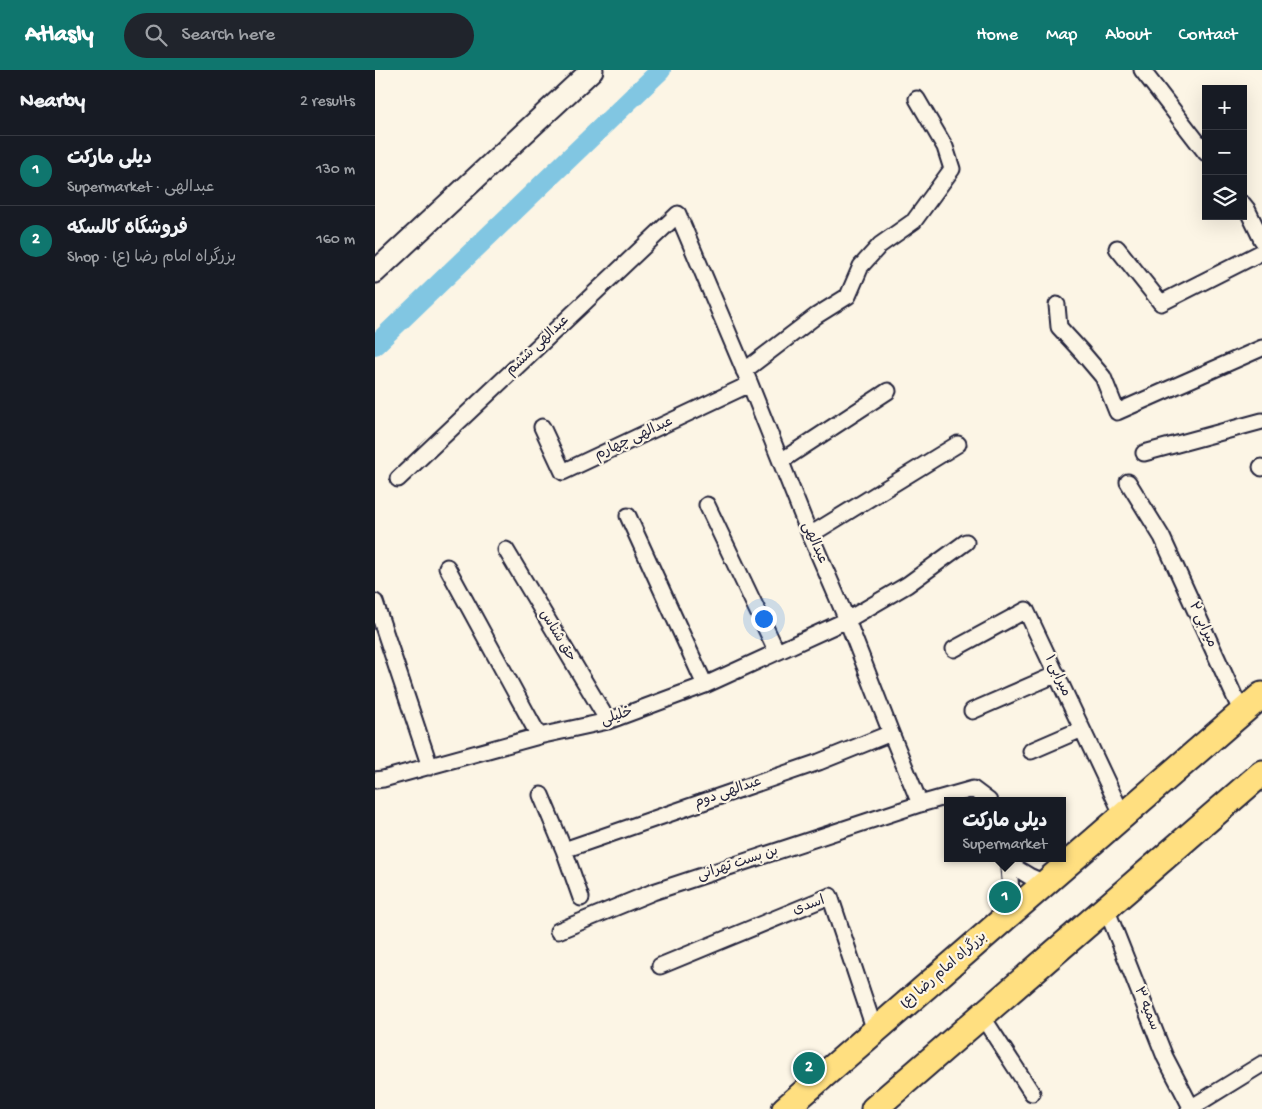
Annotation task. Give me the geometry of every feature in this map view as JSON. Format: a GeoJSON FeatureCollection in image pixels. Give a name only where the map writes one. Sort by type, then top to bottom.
{"type":"FeatureCollection","features":[{"type":"Feature","properties":{"kind":"highway","name":"بزرگراه امام رضا (ع)"},"geometry":{"type":"LineString","coordinates":[[785,1109],[1262,695]]}},
{"type":"Feature","properties":{"kind":"highway"},"geometry":{"type":"LineString","coordinates":[[874,1109],[1262,773]]}},
{"type":"Feature","properties":{"kind":"main road"},"geometry":{"type":"LineString","coordinates":[[375,272],[592,70]]}},
{"type":"Feature","properties":{"kind":"street"},"geometry":{"type":"LineString","coordinates":[[1143,70],[1202,148]]}},
{"type":"Feature","properties":{"kind":"street"},"geometry":{"type":"LineString","coordinates":[[747,377],[816,316],[848,296],[861,266],[879,245],[914,221],[952,169],[945,147],[917,99]]}},
{"type":"Feature","properties":{"kind":"street"},"geometry":{"type":"LineString","coordinates":[[1247,209],[1262,240]]}},
{"type":"Feature","properties":{"kind":"street","name":"عبدالهی"},"geometry":{"type":"LineString","coordinates":[[678,214],[847,620],[920,804]]}},
{"type":"Feature","properties":{"kind":"street","name":"عبدالهی ششم"},"geometry":{"type":"LineString","coordinates":[[398,479],[678,214]]}},
{"type":"Feature","properties":{"kind":"street"},"geometry":{"type":"LineString","coordinates":[[1117,248],[1161,303],[1262,252]]}},
{"type":"Feature","properties":{"kind":"street"},"geometry":{"type":"LineString","coordinates":[[1057,305],[1059,327],[1103,376],[1117,412],[1262,348]]}},
{"type":"Feature","properties":{"kind":"street","name":"عبدالهی چهارم"},"geometry":{"type":"LineString","coordinates":[[542,427],[563,472],[747,377]]}},
{"type":"Feature","properties":{"kind":"street"},"geometry":{"type":"LineString","coordinates":[[781,461],[888,391]]}},
{"type":"Feature","properties":{"kind":"street"},"geometry":{"type":"LineString","coordinates":[[1143,454],[1262,421]]}},
{"type":"Feature","properties":{"kind":"street"},"geometry":{"type":"LineString","coordinates":[[810,535],[958,444]]}},
{"type":"Feature","properties":{"kind":"street","name":"میرابی ۲"},"geometry":{"type":"LineString","coordinates":[[1128,482],[1162,537],[1242,713]]}},
{"type":"Feature","properties":{"kind":"street"},"geometry":{"type":"LineString","coordinates":[[707,505],[777,652]]}},
{"type":"Feature","properties":{"kind":"street"},"geometry":{"type":"LineString","coordinates":[[629,516],[705,685]]}},
{"type":"Feature","properties":{"kind":"street","name":"خلیلی"},"geometry":{"type":"LineString","coordinates":[[375,780],[539,736],[608,721],[705,685],[847,620],[907,584],[966,542]]}},
{"type":"Feature","properties":{"kind":"street","name":"حق شناس"},"geometry":{"type":"LineString","coordinates":[[506,550],[608,721]]}},
{"type":"Feature","properties":{"kind":"street"},"geometry":{"type":"LineString","coordinates":[[447,567],[539,736]]}},
{"type":"Feature","properties":{"kind":"street"},"geometry":{"type":"LineString","coordinates":[[375,602],[430,766]]}},
{"type":"Feature","properties":{"kind":"street","name":"میرابی ۱"},"geometry":{"type":"LineString","coordinates":[[954,649],[1027,610],[1123,816]]}},
{"type":"Feature","properties":{"kind":"street"},"geometry":{"type":"LineString","coordinates":[[972,711],[1057,674]]}},
{"type":"Feature","properties":{"kind":"street"},"geometry":{"type":"LineString","coordinates":[[1031,751],[1082,729]]}},
{"type":"Feature","properties":{"kind":"street","name":"عبدالهی دوم"},"geometry":{"type":"LineString","coordinates":[[564,850],[819,762],[891,733]]}},
{"type":"Feature","properties":{"kind":"street"},"geometry":{"type":"LineString","coordinates":[[946,797],[973,790],[983,797]]}},
{"type":"Feature","properties":{"kind":"street"},"geometry":{"type":"LineString","coordinates":[[541,795],[564,850],[581,898]]}},
{"type":"Feature","properties":{"kind":"street"},"geometry":{"type":"LineString","coordinates":[[920,804],[944,798]]}},
{"type":"Feature","properties":{"kind":"street","name":"بن بست تهرانی"},"geometry":{"type":"LineString","coordinates":[[558,931],[653,892],[920,804]]}},
{"type":"Feature","properties":{"kind":"street"},"geometry":{"type":"LineString","coordinates":[[1008,862],[1013,911]]}},
{"type":"Feature","properties":{"kind":"street"},"geometry":{"type":"LineString","coordinates":[[1009,862],[1029,876],[1045,883]]}},
{"type":"Feature","properties":{"kind":"street","name":"اسدی"},"geometry":{"type":"LineString","coordinates":[[659,966],[830,896],[875,1031]]}},
{"type":"Feature","properties":{"kind":"street","name":"سمیه ۳"},"geometry":{"type":"LineString","coordinates":[[1106,908],[1165,1057],[1191,1109]]}},
{"type":"Feature","properties":{"kind":"street"},"geometry":{"type":"LineString","coordinates":[[982,1016],[1032,1093]]}},
{"type":"Feature","properties":{"kind":"street"},"geometry":{"type":"LineString","coordinates":[[1191,1109],[1262,1064]]}},
{"type":"Feature","properties":{"kind":"waterway"},"geometry":{"type":"LineString","coordinates":[[375,345],[661,70]]}},
{"type":"Feature","properties":{"kind":"place","name":"دیلی مارکت"},"geometry":{"type":"Point","coordinates":[1005,897]}},
{"type":"Feature","properties":{"kind":"place","name":"فروشگاه کالسکه"},"geometry":{"type":"Point","coordinates":[809,1068]}}]}
